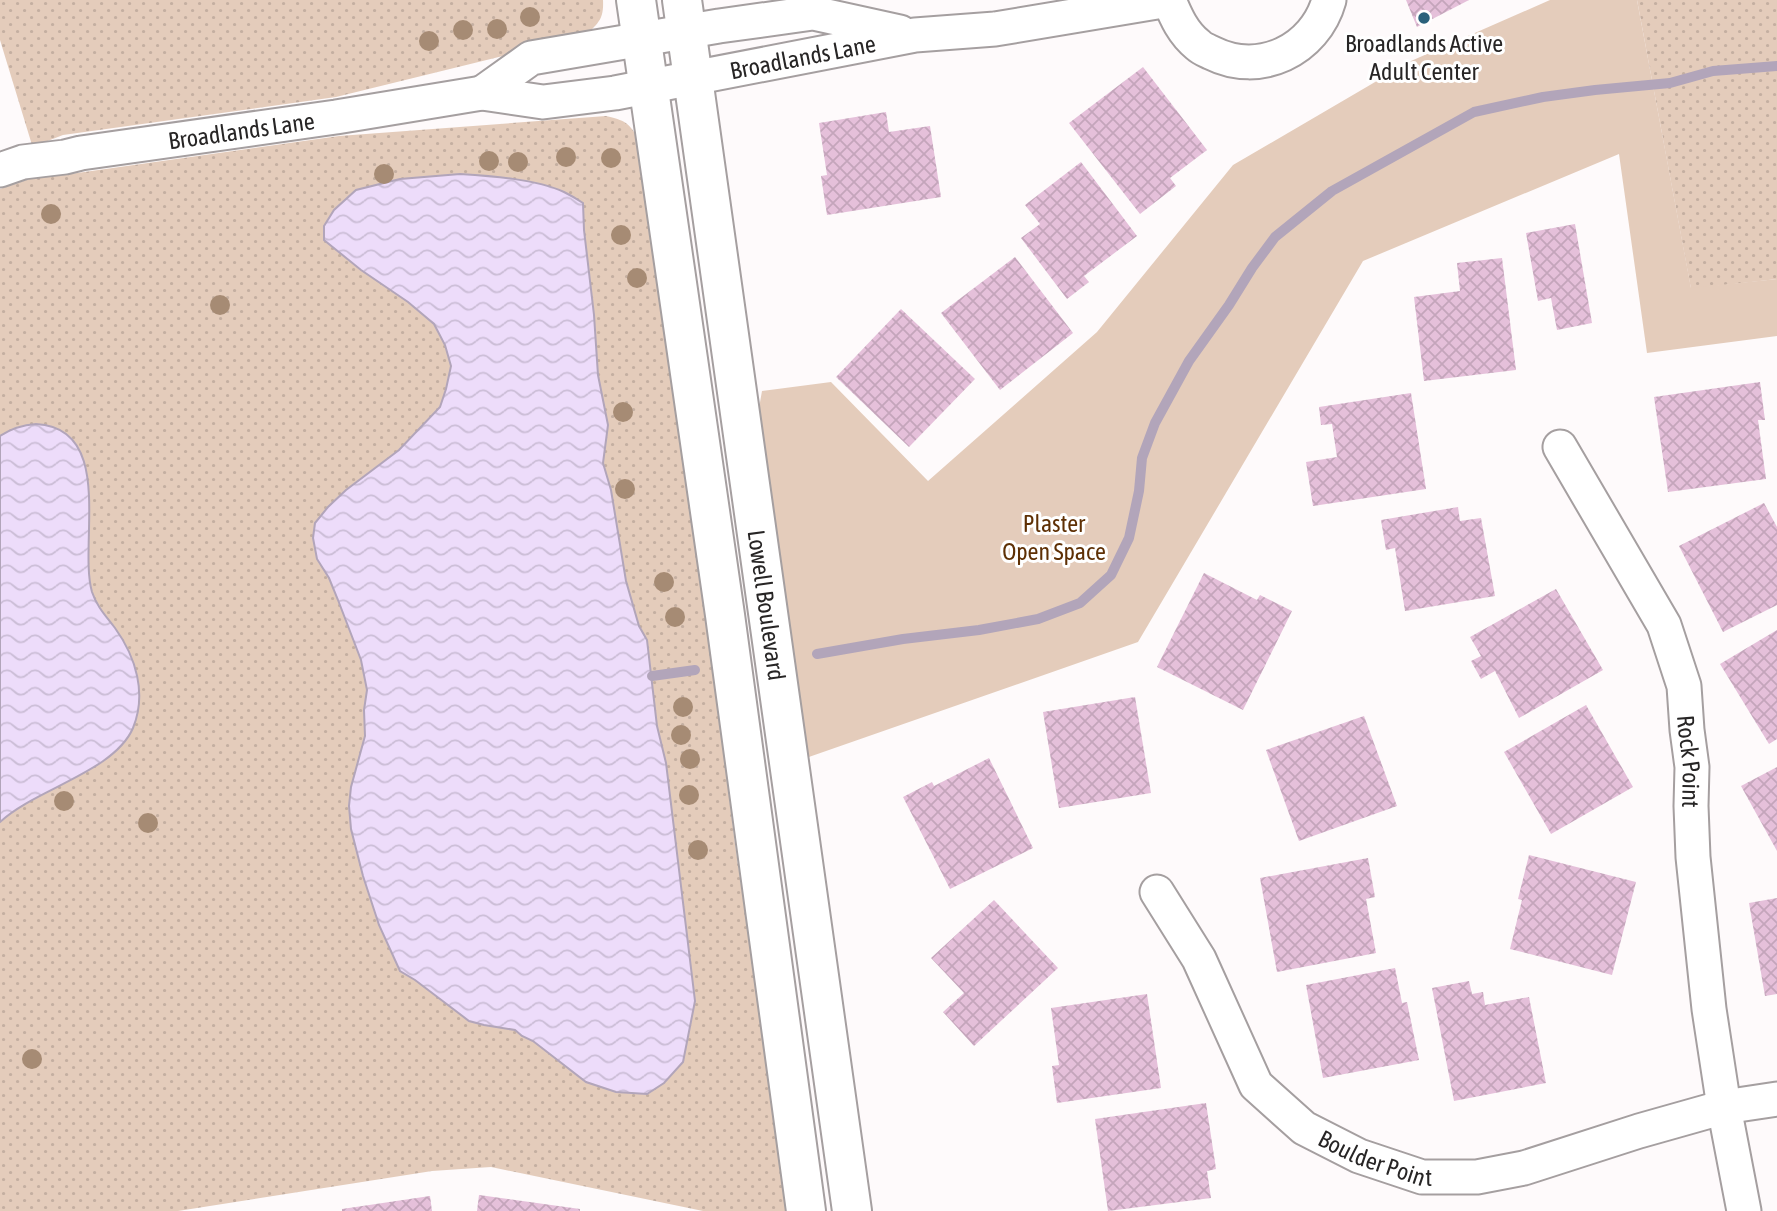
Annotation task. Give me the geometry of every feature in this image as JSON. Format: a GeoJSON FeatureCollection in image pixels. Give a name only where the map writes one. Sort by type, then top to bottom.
{"type":"FeatureCollection","features":[{"type":"Feature","properties":{"kind":"main road","name":"Lowell Boulevard"},"geometry":{"type":"LineString","coordinates":[[636,0],[806,1211]]}},
{"type":"Feature","properties":{"kind":"main road","name":"Lowell Boulevard"},"geometry":{"type":"LineString","coordinates":[[684,16],[852,1211]]}},
{"type":"Feature","properties":{"kind":"street","name":"Broadlands Lane"},"geometry":{"type":"LineString","coordinates":[[0,170],[23,162],[65,158],[81,153],[336,117],[482,93],[543,102],[615,93],[915,35],[995,29],[1169,0]]}},
{"type":"Feature","properties":{"kind":"street"},"geometry":{"type":"LineString","coordinates":[[1169,0],[1180,26],[1199,46],[1224,59],[1252,63],[1280,57],[1301,44],[1318,25],[1329,0]]}},
{"type":"Feature","properties":{"kind":"street","name":"Broadlands Lane"},"geometry":{"type":"LineString","coordinates":[[482,93],[531,58],[642,39],[684,16],[814,13],[915,35]]}},
{"type":"Feature","properties":{"kind":"street","name":"Rock Point"},"geometry":{"type":"LineString","coordinates":[[1560,447],[1664,625],[1684,686],[1692,767],[1693,857],[1709,1009],[1744,1211]]}},
{"type":"Feature","properties":{"kind":"street","name":"Boulder Point"},"geometry":{"type":"LineString","coordinates":[[1157,892],[1199,959],[1256,1085],[1304,1128],[1359,1156],[1422,1177],[1477,1177],[1524,1168],[1724,1107],[1777,1099]]}},
{"type":"Feature","properties":{"kind":"green space"},"geometry":{"type":"Polygon","coordinates":[[[0,0],[603,0],[603,7],[599,21],[585,36],[336,97],[63,135],[32,145],[0,40],[0,0]]]}},
{"type":"Feature","properties":{"kind":"green space","name":"Plaster Open Space"},"geometry":{"type":"Polygon","coordinates":[[[1550,0],[1637,0],[1691,288],[1777,279],[1777,336],[1647,353],[1619,154],[1363,261],[1138,642],[806,758],[783,606],[759,408],[762,391],[831,382],[928,481],[1097,332],[1233,165],[1411,61],[1550,0]]]}},
{"type":"Feature","properties":{"kind":"green space"},"geometry":{"type":"Polygon","coordinates":[[[1637,0],[1777,0],[1777,279],[1691,289],[1637,0]]]}},
{"type":"Feature","properties":{"kind":"green space"},"geometry":{"type":"Polygon","coordinates":[[[606,116],[626,123],[638,139],[735,844],[789,1211],[703,1211],[491,1167],[432,1171],[178,1211],[0,1211],[0,189],[46,175],[63,175],[339,136],[606,116]]]}},
{"type":"Feature","properties":{"kind":"water"},"geometry":{"type":"Polygon","coordinates":[[[460,174],[540,184],[564,192],[583,203],[598,375],[608,425],[603,463],[611,490],[626,581],[639,626],[647,640],[657,726],[666,763],[695,1001],[683,1062],[664,1083],[647,1094],[616,1092],[586,1082],[515,1030],[469,1021],[400,971],[379,925],[351,829],[351,787],[365,736],[364,710],[367,690],[361,660],[329,578],[317,559],[313,538],[315,523],[346,490],[399,450],[440,407],[451,366],[445,345],[434,324],[324,240],[324,226],[334,210],[356,190],[400,179],[460,174]]]}},
{"type":"Feature","properties":{"kind":"water"},"geometry":{"type":"Polygon","coordinates":[[[36,424],[61,430],[77,445],[85,466],[89,491],[89,571],[92,592],[129,651],[137,676],[139,702],[133,728],[109,757],[15,810],[0,822],[0,436],[17,427],[36,424]]]}},
{"type":"Feature","properties":{"kind":"building","name":"Broadlands Active Adult Center"},"geometry":{"type":"Polygon","coordinates":[[[1406,0],[1469,0],[1417,27],[1406,0]]]}},
{"type":"Feature","properties":{"kind":"building"},"geometry":{"type":"Polygon","coordinates":[[[1143,67],[1207,150],[1170,178],[1176,186],[1140,214],[1069,123],[1143,67]]]}},
{"type":"Feature","properties":{"kind":"building"},"geometry":{"type":"Polygon","coordinates":[[[886,112],[889,132],[930,126],[941,197],[827,215],[821,176],[827,175],[819,123],[886,112]]]}},
{"type":"Feature","properties":{"kind":"building"},"geometry":{"type":"Polygon","coordinates":[[[1081,162],[1137,236],[1084,276],[1089,282],[1067,299],[1021,238],[1040,224],[1025,205],[1081,162]]]}},
{"type":"Feature","properties":{"kind":"building"},"geometry":{"type":"Polygon","coordinates":[[[1575,224],[1592,323],[1557,330],[1551,298],[1538,301],[1526,233],[1575,224]]]}},
{"type":"Feature","properties":{"kind":"building"},"geometry":{"type":"Polygon","coordinates":[[[1015,257],[1073,333],[1000,390],[941,313],[1015,257]]]}},
{"type":"Feature","properties":{"kind":"building"},"geometry":{"type":"Polygon","coordinates":[[[1502,258],[1516,370],[1424,381],[1414,297],[1460,291],[1457,263],[1502,258]]]}},
{"type":"Feature","properties":{"kind":"building"},"geometry":{"type":"Polygon","coordinates":[[[901,309],[975,379],[909,447],[836,377],[901,309]]]}},
{"type":"Feature","properties":{"kind":"building"},"geometry":{"type":"Polygon","coordinates":[[[1760,382],[1765,420],[1758,420],[1766,479],[1668,492],[1654,397],[1760,382]]]}},
{"type":"Feature","properties":{"kind":"building"},"geometry":{"type":"Polygon","coordinates":[[[1411,393],[1426,489],[1313,506],[1306,462],[1337,457],[1332,424],[1321,425],[1319,407],[1411,393]]]}},
{"type":"Feature","properties":{"kind":"building"},"geometry":{"type":"Polygon","coordinates":[[[1764,503],[1777,527],[1777,605],[1723,632],[1679,546],[1764,503]]]}},
{"type":"Feature","properties":{"kind":"building"},"geometry":{"type":"Polygon","coordinates":[[[1458,507],[1460,521],[1481,518],[1495,596],[1405,611],[1395,548],[1386,550],[1381,520],[1458,507]]]}},
{"type":"Feature","properties":{"kind":"building"},"geometry":{"type":"Polygon","coordinates":[[[1204,573],[1257,600],[1260,595],[1292,611],[1243,710],[1157,667],[1204,573]]]}},
{"type":"Feature","properties":{"kind":"building"},"geometry":{"type":"Polygon","coordinates":[[[1556,589],[1603,670],[1519,718],[1495,671],[1481,679],[1471,661],[1481,656],[1470,637],[1556,589]]]}},
{"type":"Feature","properties":{"kind":"building"},"geometry":{"type":"Polygon","coordinates":[[[1777,630],[1777,739],[1769,744],[1720,664],[1777,630]]]}},
{"type":"Feature","properties":{"kind":"building"},"geometry":{"type":"Polygon","coordinates":[[[1135,697],[1151,793],[1059,808],[1043,712],[1135,697]]]}},
{"type":"Feature","properties":{"kind":"building"},"geometry":{"type":"Polygon","coordinates":[[[1586,705],[1633,787],[1551,834],[1504,752],[1586,705]]]}},
{"type":"Feature","properties":{"kind":"building"},"geometry":{"type":"Polygon","coordinates":[[[1364,716],[1397,806],[1299,841],[1266,750],[1364,716]]]}},
{"type":"Feature","properties":{"kind":"building"},"geometry":{"type":"Polygon","coordinates":[[[989,758],[1033,848],[950,889],[903,797],[932,782],[934,786],[989,758]]]}},
{"type":"Feature","properties":{"kind":"building"},"geometry":{"type":"Polygon","coordinates":[[[1777,767],[1777,851],[1741,786],[1777,767]]]}},
{"type":"Feature","properties":{"kind":"building"},"geometry":{"type":"Polygon","coordinates":[[[1529,855],[1636,882],[1612,975],[1510,949],[1529,855]]]}},
{"type":"Feature","properties":{"kind":"building"},"geometry":{"type":"Polygon","coordinates":[[[1368,858],[1375,897],[1366,899],[1376,953],[1277,972],[1260,878],[1368,858]]]}},
{"type":"Feature","properties":{"kind":"building"},"geometry":{"type":"Polygon","coordinates":[[[1777,898],[1777,994],[1765,996],[1749,903],[1777,898]]]}},
{"type":"Feature","properties":{"kind":"building"},"geometry":{"type":"Polygon","coordinates":[[[994,900],[1058,968],[974,1046],[943,1012],[964,993],[931,958],[994,900]]]}},
{"type":"Feature","properties":{"kind":"building"},"geometry":{"type":"Polygon","coordinates":[[[1395,968],[1402,1003],[1407,1002],[1419,1060],[1323,1078],[1306,985],[1395,968]]]}},
{"type":"Feature","properties":{"kind":"building"},"geometry":{"type":"Polygon","coordinates":[[[1469,981],[1472,994],[1483,992],[1485,1005],[1529,997],[1546,1083],[1454,1101],[1432,988],[1469,981]]]}},
{"type":"Feature","properties":{"kind":"building"},"geometry":{"type":"Polygon","coordinates":[[[1147,994],[1161,1088],[1057,1103],[1052,1066],[1059,1065],[1051,1008],[1147,994]]]}},
{"type":"Feature","properties":{"kind":"building"},"geometry":{"type":"Polygon","coordinates":[[[1206,1103],[1216,1169],[1207,1171],[1211,1198],[1108,1211],[1095,1119],[1206,1103]]]}},
{"type":"Feature","properties":{"kind":"building"},"geometry":{"type":"Polygon","coordinates":[[[479,1195],[580,1209],[580,1211],[477,1211],[479,1195]]]}},
{"type":"Feature","properties":{"kind":"building"},"geometry":{"type":"Polygon","coordinates":[[[430,1196],[432,1211],[342,1211],[342,1209],[430,1196]]]}},
{"type":"Feature","properties":{"kind":"waterway"},"geometry":{"type":"LineString","coordinates":[[817,654],[1038,619],[1080,603],[1111,575],[1129,538],[1139,491],[1142,458],[1155,423],[1189,361],[1275,237],[1332,191],[1474,112],[1543,97],[1670,83],[1713,71],[1777,66]]}},
{"type":"Feature","properties":{"kind":"waterway"},"geometry":{"type":"LineString","coordinates":[[652,676],[695,670]]}},
{"type":"Feature","properties":{"kind":"place","name":"Broadlands Active Adult Center"},"geometry":{"type":"Point","coordinates":[1424,18]}}]}
